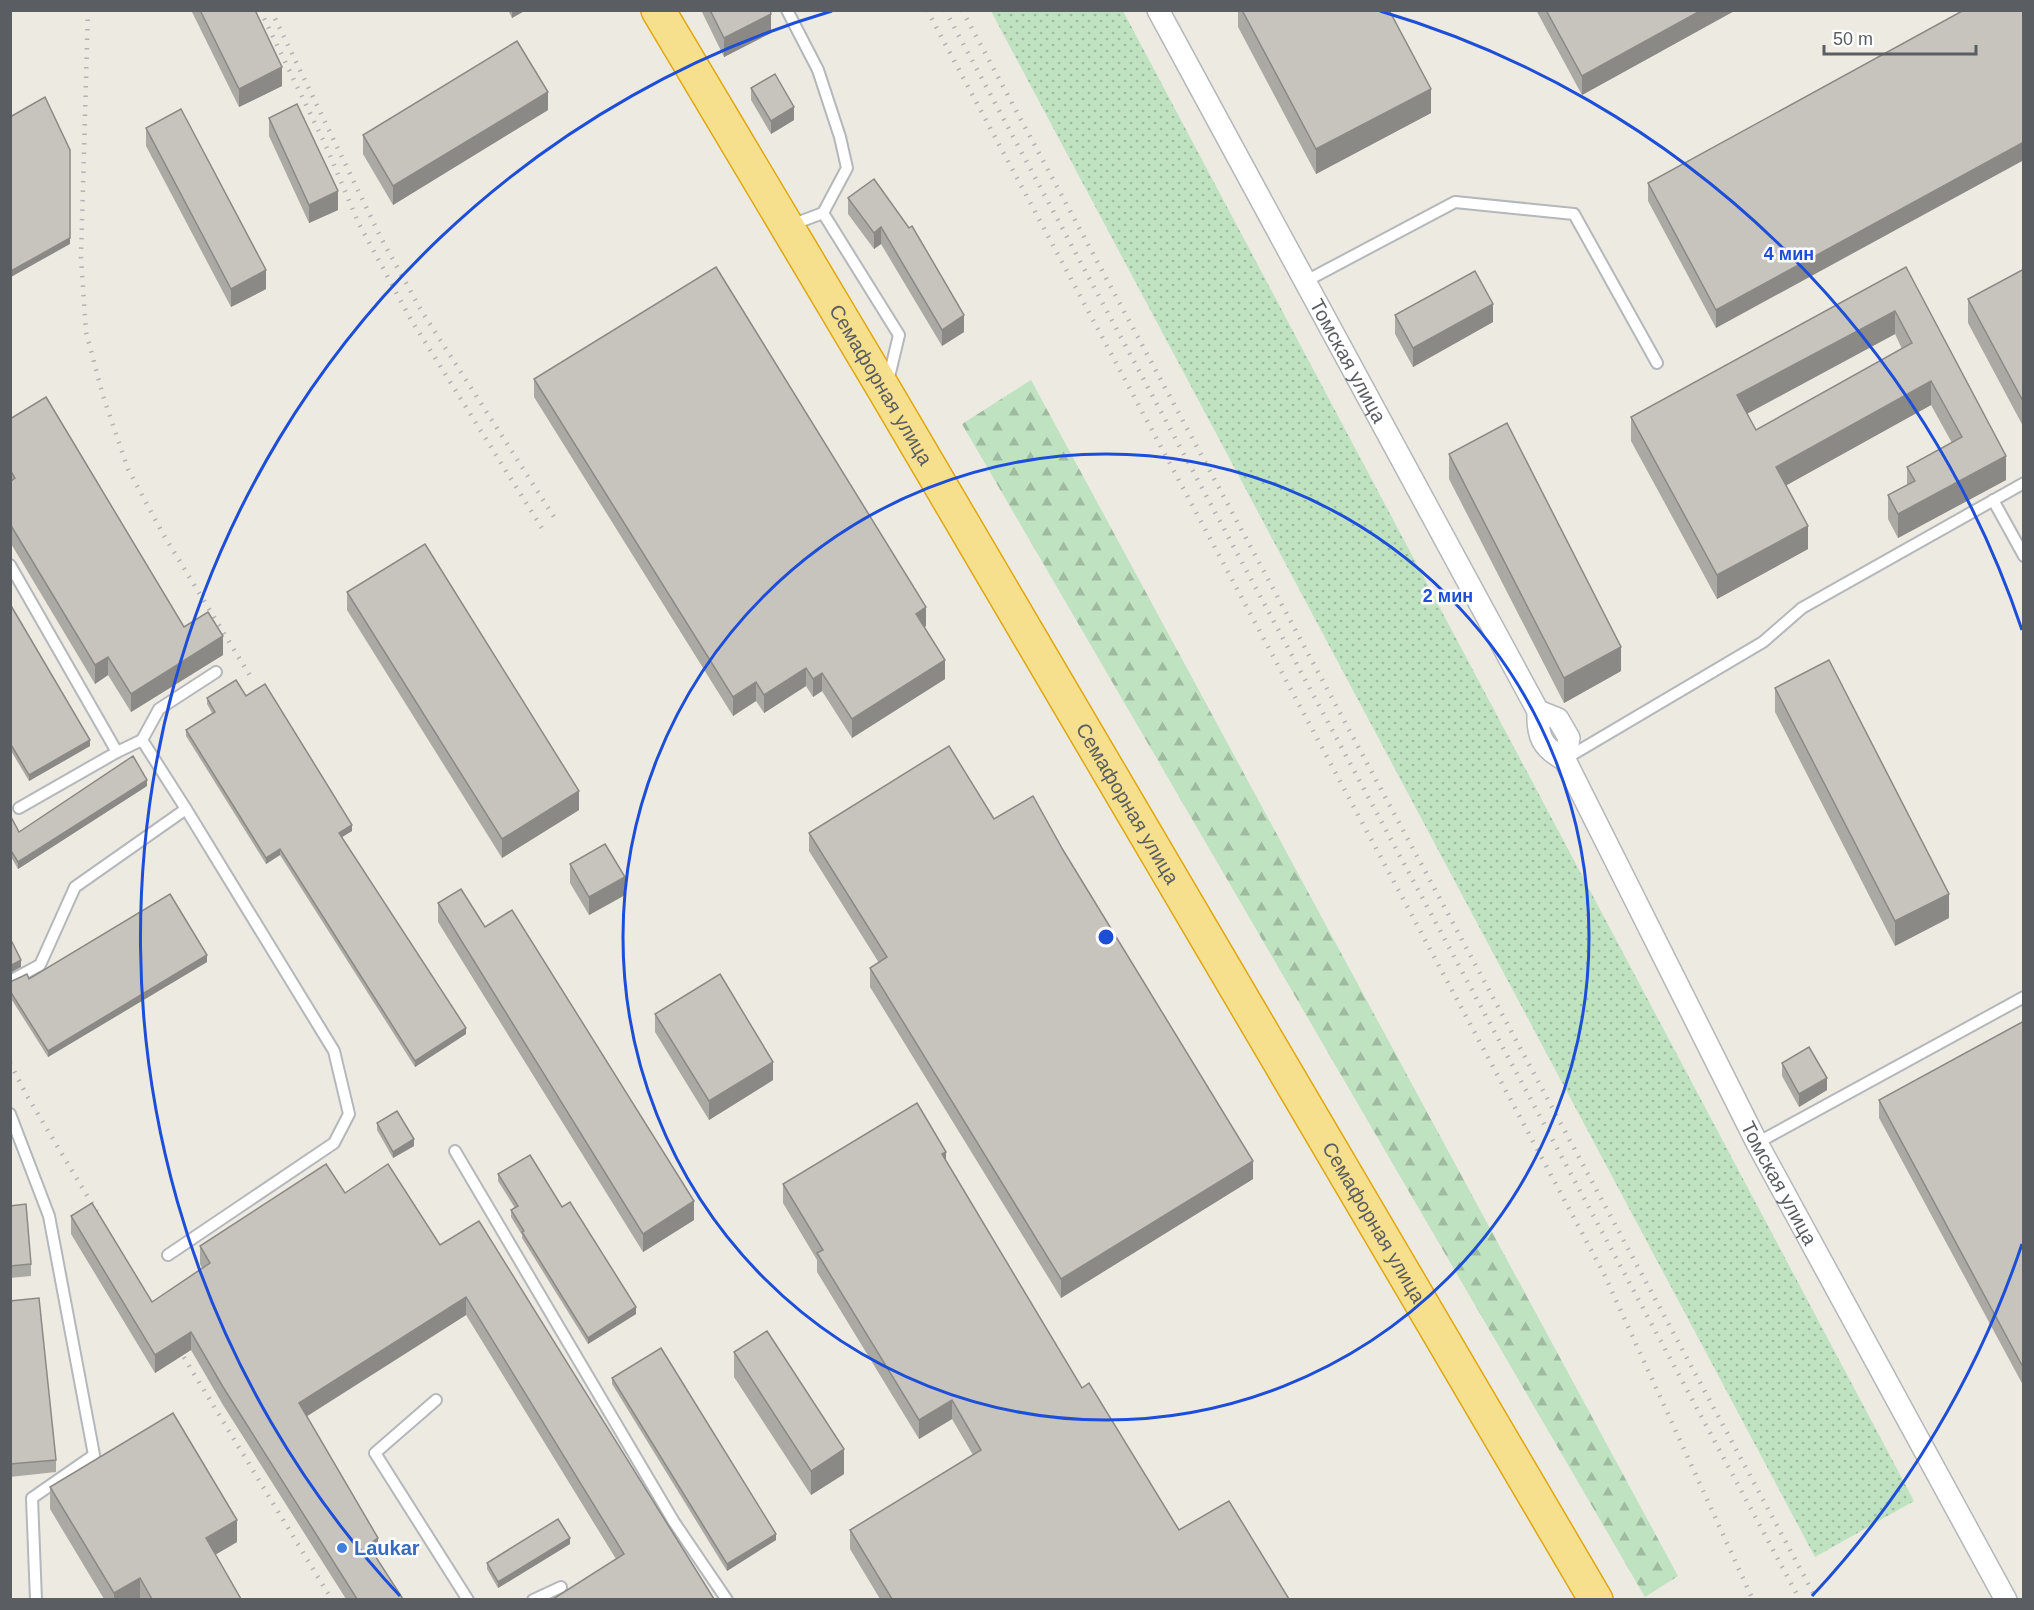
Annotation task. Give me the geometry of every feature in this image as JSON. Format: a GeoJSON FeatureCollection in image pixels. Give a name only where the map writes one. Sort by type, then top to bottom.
{"type":"FeatureCollection","features":[{"type":"Feature","properties":{"kind":"highway","name":"Семафорная улица"},"geometry":{"type":"LineString","coordinates":[[658,10],[885,391],[1596,1599]]}},
{"type":"Feature","properties":{"kind":"street","name":"Томская улица"},"geometry":{"type":"LineString","coordinates":[[1158,10],[1538,711],[1558,719],[1569,738],[1565,760],[1757,1143],[2006,1599]]}},
{"type":"Feature","properties":{"kind":"lane"},"geometry":{"type":"LineString","coordinates":[[787,10],[818,70],[840,137],[847,168],[823,213],[787,227]]}},
{"type":"Feature","properties":{"kind":"lane"},"geometry":{"type":"LineString","coordinates":[[1306,281],[1455,202],[1574,214],[1657,363]]}},
{"type":"Feature","properties":{"kind":"lane"},"geometry":{"type":"LineString","coordinates":[[823,213],[899,335],[885,391]]}},
{"type":"Feature","properties":{"kind":"lane"},"geometry":{"type":"LineString","coordinates":[[1565,760],[1762,642],[1802,608],[2024,483]]}},
{"type":"Feature","properties":{"kind":"lane"},"geometry":{"type":"LineString","coordinates":[[1993,500],[2024,556]]}},
{"type":"Feature","properties":{"kind":"lane"},"geometry":{"type":"LineString","coordinates":[[10,565],[117,752]]}},
{"type":"Feature","properties":{"kind":"lane"},"geometry":{"type":"LineString","coordinates":[[19,808],[142,740],[159,709],[216,672]]}},
{"type":"Feature","properties":{"kind":"lane"},"geometry":{"type":"LineString","coordinates":[[142,740],[334,1051],[349,1114],[334,1143],[168,1255]]}},
{"type":"Feature","properties":{"kind":"lane"},"geometry":{"type":"LineString","coordinates":[[10,981],[40,965],[75,887],[186,809]]}},
{"type":"Feature","properties":{"kind":"lane"},"geometry":{"type":"LineString","coordinates":[[1757,1143],[2024,997]]}},
{"type":"Feature","properties":{"kind":"lane"},"geometry":{"type":"LineString","coordinates":[[10,1114],[49,1216],[94,1455],[32,1498],[36,1599]]}},
{"type":"Feature","properties":{"kind":"lane"},"geometry":{"type":"LineString","coordinates":[[455,1151],[674,1522],[728,1599]]}},
{"type":"Feature","properties":{"kind":"lane"},"geometry":{"type":"LineString","coordinates":[[436,1400],[375,1454],[468,1599]]}},
{"type":"Feature","properties":{"kind":"lane"},"geometry":{"type":"LineString","coordinates":[[533,1599],[561,1587]]}},
{"type":"Feature","properties":{"kind":"green space"},"geometry":{"type":"Polygon","coordinates":[[[991,11],[1123,11],[1914,1501],[1815,1557],[991,11]]]}},
{"type":"Feature","properties":{"kind":"green space"},"geometry":{"type":"Polygon","coordinates":[[[1031,380],[1678,1576],[1645,1597],[962,424],[1031,380]]]}},
{"type":"Feature","properties":{"kind":"building"},"geometry":{"type":"Polygon","coordinates":[[[200,10],[255,10],[282,67],[239,89],[200,10]]]}},
{"type":"Feature","properties":{"kind":"building"},"geometry":{"type":"Polygon","coordinates":[[[710,10],[770,10],[771,14],[724,38],[710,10]]]}},
{"type":"Feature","properties":{"kind":"building"},"geometry":{"type":"Polygon","coordinates":[[[1242,10],[1389,10],[1431,89],[1316,149],[1242,10]]]}},
{"type":"Feature","properties":{"kind":"building"},"geometry":{"type":"Polygon","coordinates":[[[1546,10],[1702,10],[1582,76],[1546,10]]]}},
{"type":"Feature","properties":{"kind":"building"},"geometry":{"type":"Polygon","coordinates":[[[1964,10],[2024,10],[2024,142],[1716,310],[1648,183],[1964,10]]]}},
{"type":"Feature","properties":{"kind":"building"},"geometry":{"type":"Polygon","coordinates":[[[517,41],[548,92],[393,186],[363,135],[517,41]]]}},
{"type":"Feature","properties":{"kind":"building"},"geometry":{"type":"Polygon","coordinates":[[[775,74],[794,107],[771,121],[751,88],[775,74]]]}},
{"type":"Feature","properties":{"kind":"building"},"geometry":{"type":"Polygon","coordinates":[[[45,97],[70,150],[70,238],[11,271],[10,117],[45,97]]]}},
{"type":"Feature","properties":{"kind":"building"},"geometry":{"type":"Polygon","coordinates":[[[297,104],[338,191],[309,205],[269,118],[297,104]]]}},
{"type":"Feature","properties":{"kind":"building"},"geometry":{"type":"Polygon","coordinates":[[[181,109],[266,270],[231,289],[146,128],[181,109]]]}},
{"type":"Feature","properties":{"kind":"building"},"geometry":{"type":"Polygon","coordinates":[[[874,179],[909,228],[912,226],[964,315],[942,330],[881,227],[874,233],[848,198],[874,179]]]}},
{"type":"Feature","properties":{"kind":"building"},"geometry":{"type":"Polygon","coordinates":[[[716,267],[926,607],[916,614],[945,660],[852,719],[822,673],[813,679],[806,668],[764,695],[756,682],[733,697],[534,379],[716,267]]]}},
{"type":"Feature","properties":{"kind":"building"},"geometry":{"type":"Polygon","coordinates":[[[1906,267],[2006,456],[1898,514],[1888,495],[1915,481],[1907,467],[1962,437],[1931,381],[1776,467],[1808,526],[1717,575],[1631,417],[1906,267]],[[1895,311],[1737,395],[1756,430],[1912,343],[1895,311]]]}},
{"type":"Feature","properties":{"kind":"building"},"geometry":{"type":"Polygon","coordinates":[[[2024,269],[2024,403],[1968,299],[2024,269]]]}},
{"type":"Feature","properties":{"kind":"building"},"geometry":{"type":"Polygon","coordinates":[[[1475,271],[1493,304],[1413,348],[1395,315],[1475,271]]]}},
{"type":"Feature","properties":{"kind":"building"},"geometry":{"type":"Polygon","coordinates":[[[46,397],[184,627],[208,612],[223,636],[131,694],[108,657],[95,665],[10,524],[10,482],[15,478],[10,470],[10,419],[46,397]]]}},
{"type":"Feature","properties":{"kind":"building"},"geometry":{"type":"Polygon","coordinates":[[[1507,423],[1621,647],[1564,678],[1449,454],[1507,423]]]}},
{"type":"Feature","properties":{"kind":"building"},"geometry":{"type":"Polygon","coordinates":[[[425,544],[579,791],[502,839],[347,592],[425,544]]]}},
{"type":"Feature","properties":{"kind":"building"},"geometry":{"type":"Polygon","coordinates":[[[10,604],[90,740],[29,775],[10,743],[10,604]]]}},
{"type":"Feature","properties":{"kind":"building"},"geometry":{"type":"Polygon","coordinates":[[[1829,660],[1949,894],[1895,921],[1775,688],[1829,660]]]}},
{"type":"Feature","properties":{"kind":"building"},"geometry":{"type":"Polygon","coordinates":[[[236,680],[246,696],[265,684],[352,825],[339,833],[466,1028],[415,1061],[280,849],[266,858],[186,730],[215,712],[207,698],[236,680]]]}},
{"type":"Feature","properties":{"kind":"building"},"geometry":{"type":"Polygon","coordinates":[[[949,746],[994,819],[1033,796],[1063,850],[1253,1161],[1061,1279],[870,968],[887,957],[809,833],[949,746]]]}},
{"type":"Feature","properties":{"kind":"building"},"geometry":{"type":"Polygon","coordinates":[[[133,756],[147,780],[18,862],[10,849],[10,815],[19,832],[133,756]]]}},
{"type":"Feature","properties":{"kind":"building"},"geometry":{"type":"Polygon","coordinates":[[[605,844],[625,877],[589,897],[570,864],[605,844]]]}},
{"type":"Feature","properties":{"kind":"building"},"geometry":{"type":"Polygon","coordinates":[[[461,889],[485,927],[512,910],[694,1201],[643,1234],[438,903],[461,889]]]}},
{"type":"Feature","properties":{"kind":"building"},"geometry":{"type":"Polygon","coordinates":[[[170,894],[207,955],[48,1051],[10,991],[10,982],[27,974],[29,979],[170,894]]]}},
{"type":"Feature","properties":{"kind":"building"},"geometry":{"type":"Polygon","coordinates":[[[10,938],[21,960],[10,966],[10,938]]]}},
{"type":"Feature","properties":{"kind":"building"},"geometry":{"type":"Polygon","coordinates":[[[720,974],[773,1062],[709,1101],[655,1014],[720,974]]]}},
{"type":"Feature","properties":{"kind":"building"},"geometry":{"type":"Polygon","coordinates":[[[2024,1021],[2024,1369],[1879,1100],[2024,1021]]]}},
{"type":"Feature","properties":{"kind":"building"},"geometry":{"type":"Polygon","coordinates":[[[1809,1047],[1827,1078],[1799,1094],[1782,1063],[1809,1047]]]}},
{"type":"Feature","properties":{"kind":"building"},"geometry":{"type":"Polygon","coordinates":[[[917,1103],[946,1152],[942,1154],[1082,1388],[1089,1383],[1179,1530],[1229,1501],[1289,1599],[892,1599],[850,1530],[981,1450],[952,1400],[919,1420],[817,1253],[823,1250],[783,1184],[917,1103]]]}},
{"type":"Feature","properties":{"kind":"building"},"geometry":{"type":"Polygon","coordinates":[[[397,1111],[414,1139],[393,1152],[377,1123],[397,1111]]]}},
{"type":"Feature","properties":{"kind":"building"},"geometry":{"type":"Polygon","coordinates":[[[530,1155],[562,1207],[570,1202],[636,1307],[588,1338],[522,1232],[524,1231],[511,1210],[518,1206],[498,1174],[530,1155]]]}},
{"type":"Feature","properties":{"kind":"building"},"geometry":{"type":"Polygon","coordinates":[[[326,1164],[345,1193],[388,1164],[440,1245],[479,1221],[714,1599],[553,1599],[624,1554],[466,1297],[299,1403],[378,1538],[368,1545],[403,1599],[357,1599],[223,1387],[191,1332],[155,1355],[71,1216],[92,1203],[152,1302],[210,1263],[200,1246],[326,1164]]]}},
{"type":"Feature","properties":{"kind":"building"},"geometry":{"type":"Polygon","coordinates":[[[26,1204],[31,1264],[10,1266],[10,1206],[26,1204]]]}},
{"type":"Feature","properties":{"kind":"building"},"geometry":{"type":"Polygon","coordinates":[[[39,1298],[56,1460],[10,1464],[10,1301],[39,1298]]]}},
{"type":"Feature","properties":{"kind":"building"},"geometry":{"type":"Polygon","coordinates":[[[767,1331],[844,1449],[811,1471],[734,1352],[767,1331]]]}},
{"type":"Feature","properties":{"kind":"building"},"geometry":{"type":"Polygon","coordinates":[[[661,1348],[776,1534],[727,1564],[612,1378],[661,1348]]]}},
{"type":"Feature","properties":{"kind":"building"},"geometry":{"type":"Polygon","coordinates":[[[173,1413],[237,1520],[206,1538],[241,1599],[152,1599],[140,1578],[114,1593],[50,1487],[173,1413]]]}},
{"type":"Feature","properties":{"kind":"building"},"geometry":{"type":"Polygon","coordinates":[[[558,1519],[570,1538],[498,1582],[487,1563],[558,1519]]]}},
{"type":"Feature","properties":{"kind":"railway"},"geometry":{"type":"LineString","coordinates":[[88,10],[81,257],[86,332],[103,396],[128,469],[163,534],[252,679]]}},
{"type":"Feature","properties":{"kind":"railway"},"geometry":{"type":"LineString","coordinates":[[260,10],[326,146],[358,222],[410,318],[545,533]]}},
{"type":"Feature","properties":{"kind":"railway"},"geometry":{"type":"LineString","coordinates":[[271,10],[381,238],[421,310],[556,520]]}},
{"type":"Feature","properties":{"kind":"railway"},"geometry":{"type":"LineString","coordinates":[[927,10],[1604,1274],[1753,1600]]}},
{"type":"Feature","properties":{"kind":"railway"},"geometry":{"type":"LineString","coordinates":[[945,10],[1800,1600]]}},
{"type":"Feature","properties":{"kind":"railway"},"geometry":{"type":"LineString","coordinates":[[962,10],[1817,1600]]}},
{"type":"Feature","properties":{"kind":"railway"},"geometry":{"type":"LineString","coordinates":[[10,1063],[27,1096],[100,1217]]}},
{"type":"Feature","properties":{"kind":"railway"},"geometry":{"type":"LineString","coordinates":[[174,1341],[332,1600]]}},
{"type":"Feature","properties":{"kind":"place","name":"Laukar"},"geometry":{"type":"Point","coordinates":[342,1548]}}]}
